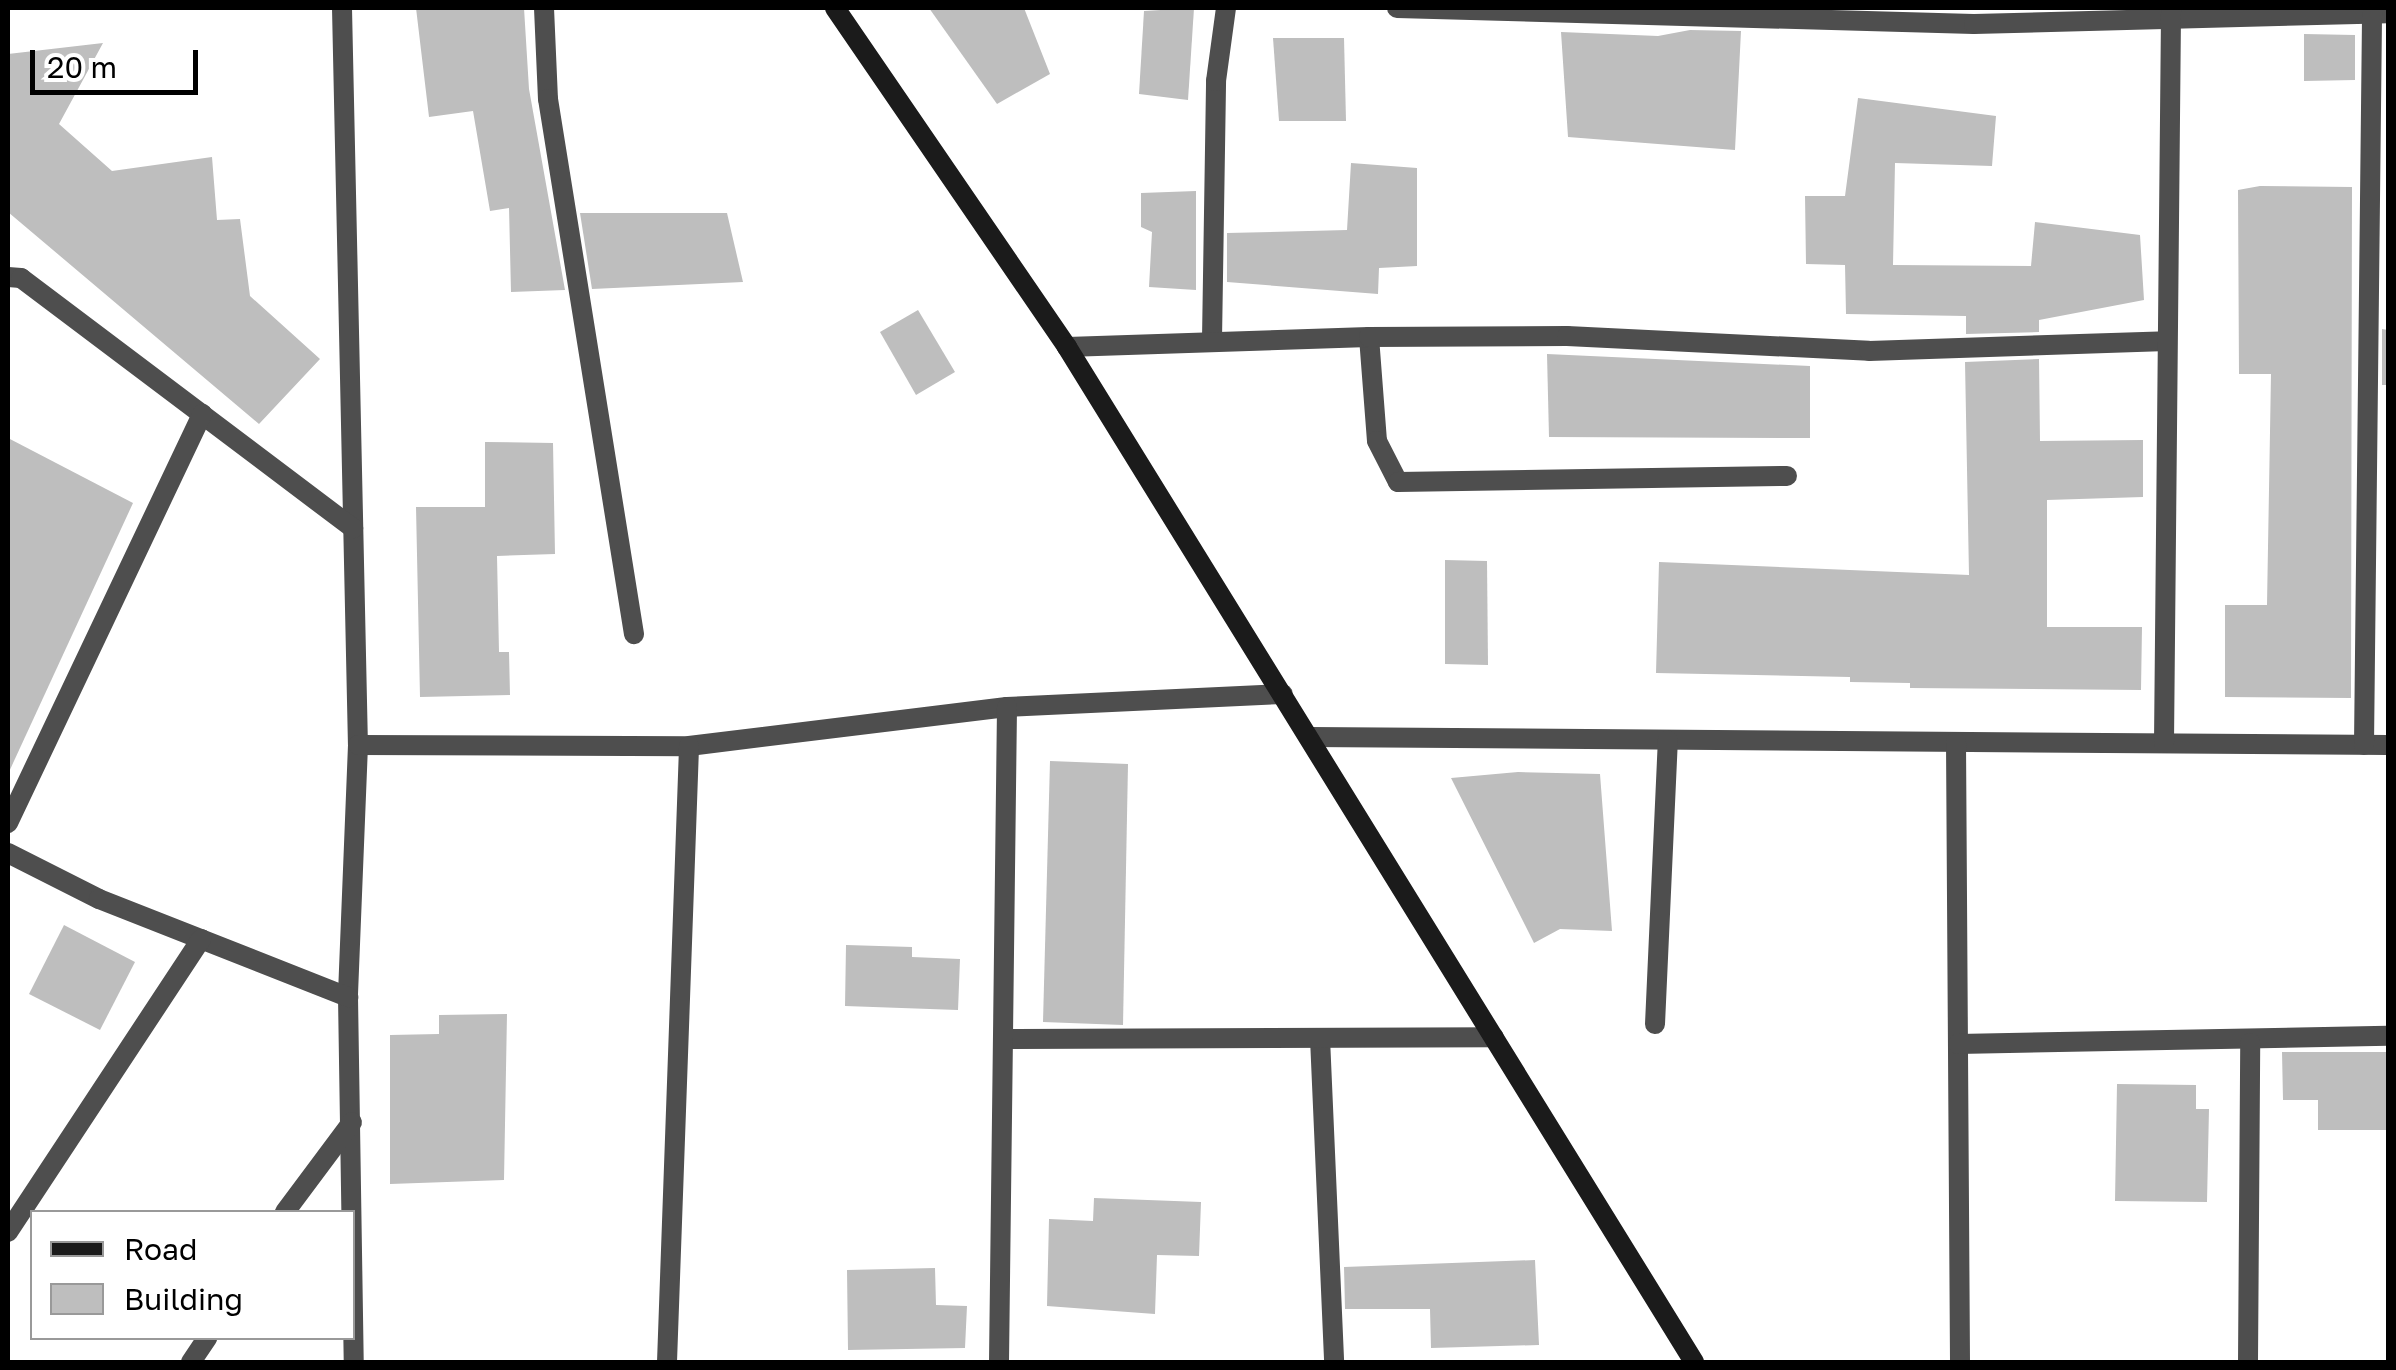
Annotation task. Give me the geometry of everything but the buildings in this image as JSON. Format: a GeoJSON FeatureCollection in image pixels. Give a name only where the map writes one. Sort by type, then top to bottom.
{"type":"FeatureCollection","features":[{"type":"Feature","properties":{"kind":"street"},"geometry":{"type":"LineString","coordinates":[[342,8],[358,745],[348,997],[353,1210]]}},
{"type":"Feature","properties":{"kind":"street"},"geometry":{"type":"LineString","coordinates":[[544,8],[548,99],[634,634]]}},
{"type":"Feature","properties":{"kind":"street"},"geometry":{"type":"LineString","coordinates":[[834,8],[1066,347],[1694,1362]]}},
{"type":"Feature","properties":{"kind":"street"},"geometry":{"type":"LineString","coordinates":[[1212,340],[1216,81],[1226,8]]}},
{"type":"Feature","properties":{"kind":"street"},"geometry":{"type":"LineString","coordinates":[[1397,8],[2380,13],[2364,744]]}},
{"type":"Feature","properties":{"kind":"street"},"geometry":{"type":"LineString","coordinates":[[2164,743],[2171,14]]}},
{"type":"Feature","properties":{"kind":"street"},"geometry":{"type":"LineString","coordinates":[[8,278],[21,278],[353,528]]}},
{"type":"Feature","properties":{"kind":"street"},"geometry":{"type":"LineString","coordinates":[[1066,347],[1369,336],[1567,336],[1869,351],[2167,341]]}},
{"type":"Feature","properties":{"kind":"street"},"geometry":{"type":"LineString","coordinates":[[1369,336],[1377,441],[1398,482],[1787,476]]}},
{"type":"Feature","properties":{"kind":"street"},"geometry":{"type":"LineString","coordinates":[[8,823],[202,414]]}},
{"type":"Feature","properties":{"kind":"street"},"geometry":{"type":"LineString","coordinates":[[358,745],[688,746],[1007,707],[1283,694]]}},
{"type":"Feature","properties":{"kind":"street"},"geometry":{"type":"LineString","coordinates":[[998,1362],[1007,707]]}},
{"type":"Feature","properties":{"kind":"street"},"geometry":{"type":"LineString","coordinates":[[1310,737],[2388,745]]}},
{"type":"Feature","properties":{"kind":"street"},"geometry":{"type":"LineString","coordinates":[[1655,1024],[1668,740]]}},
{"type":"Feature","properties":{"kind":"street"},"geometry":{"type":"LineString","coordinates":[[1956,742],[1960,1362]]}},
{"type":"Feature","properties":{"kind":"street"},"geometry":{"type":"LineString","coordinates":[[666,1362],[688,746]]}},
{"type":"Feature","properties":{"kind":"street"},"geometry":{"type":"LineString","coordinates":[[8,853],[201,939],[348,997]]}},
{"type":"Feature","properties":{"kind":"street"},"geometry":{"type":"LineString","coordinates":[[8,1232],[201,939]]}},
{"type":"Feature","properties":{"kind":"street"},"geometry":{"type":"LineString","coordinates":[[1958,1044],[2250,1043],[2388,1036]]}},
{"type":"Feature","properties":{"kind":"street"},"geometry":{"type":"LineString","coordinates":[[1003,1039],[1494,1037]]}},
{"type":"Feature","properties":{"kind":"street"},"geometry":{"type":"LineString","coordinates":[[1320,1038],[1334,1362]]}},
{"type":"Feature","properties":{"kind":"street"},"geometry":{"type":"LineString","coordinates":[[2248,1362],[2250,1043]]}},
{"type":"Feature","properties":{"kind":"street"},"geometry":{"type":"LineString","coordinates":[[286,1210],[352,1122]]}},
{"type":"Feature","properties":{"kind":"street"},"geometry":{"type":"LineString","coordinates":[[191,1362],[205,1340]]}}]}
